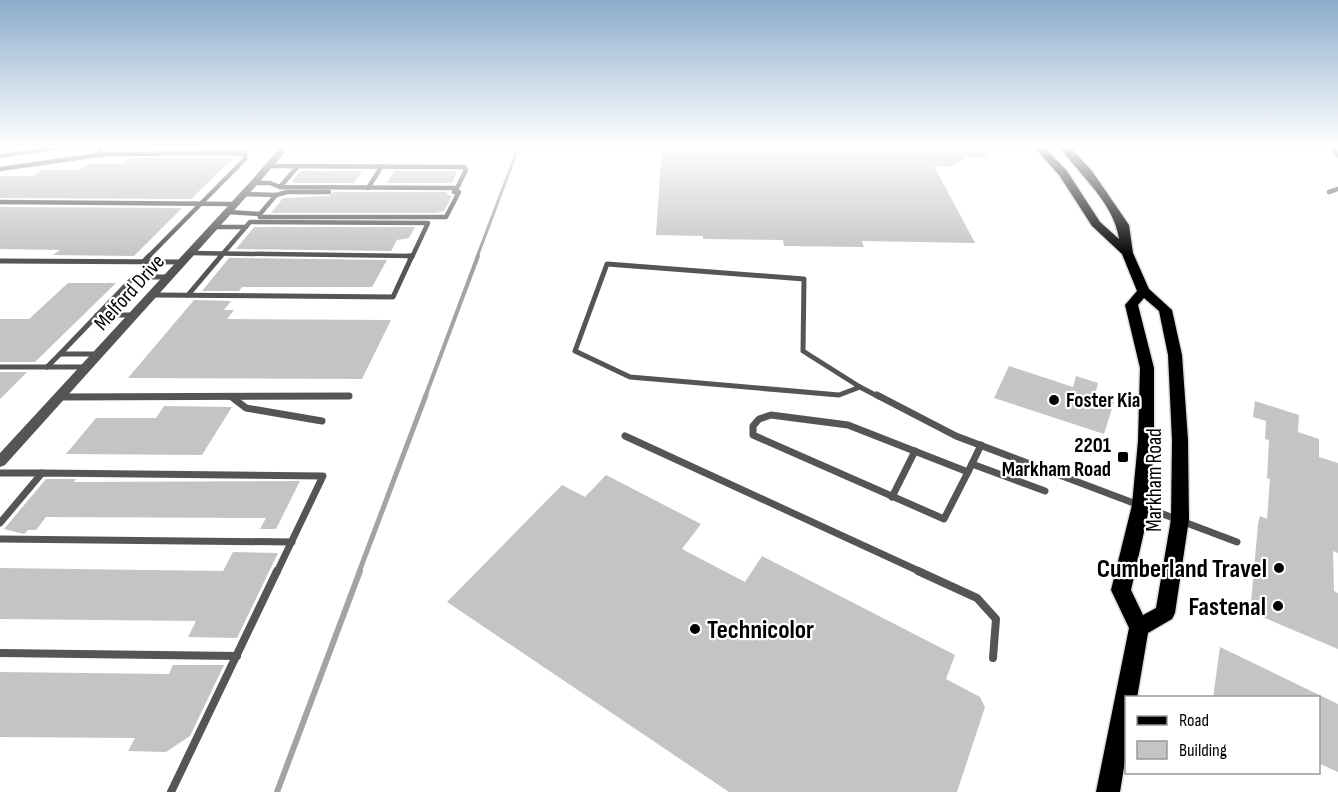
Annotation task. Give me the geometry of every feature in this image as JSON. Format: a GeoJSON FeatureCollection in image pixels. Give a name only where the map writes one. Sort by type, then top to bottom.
{"type":"FeatureCollection","features":[{"type":"Feature","properties":{"kind":"main road","name":"Markham Road"},"geometry":{"type":"LineString","coordinates":[[1069,183],[1096,224],[1127,253]]}},
{"type":"Feature","properties":{"kind":"main road","name":"Markham Road"},"geometry":{"type":"LineString","coordinates":[[1095,183],[1123,225],[1127,253],[1143,291],[1165,310],[1175,356],[1180,440],[1180,519],[1165,613],[1139,628],[1121,590],[1141,505],[1146,441],[1147,368],[1131,305],[1143,291]]}},
{"type":"Feature","properties":{"kind":"main road"},"geometry":{"type":"LineString","coordinates":[[1126,696],[1139,628]]}},
{"type":"Feature","properties":{"kind":"main road"},"geometry":{"type":"LineString","coordinates":[[1108,792],[1125,702]]}},
{"type":"Feature","properties":{"kind":"street","name":"Melford Drive"},"geometry":{"type":"LineString","coordinates":[[0,462],[254,183]]}},
{"type":"Feature","properties":{"kind":"lane"},"geometry":{"type":"LineString","coordinates":[[143,262],[221,183]]}},
{"type":"Feature","properties":{"kind":"lane"},"geometry":{"type":"LineString","coordinates":[[254,183],[270,183],[280,187],[457,188],[460,183]]}},
{"type":"Feature","properties":{"kind":"lane"},"geometry":{"type":"LineString","coordinates":[[280,187],[283,183]]}},
{"type":"Feature","properties":{"kind":"lane"},"geometry":{"type":"LineString","coordinates":[[368,188],[371,183]]}},
{"type":"Feature","properties":{"kind":"lane"},"geometry":{"type":"LineString","coordinates":[[1329,192],[1338,189]]}},
{"type":"Feature","properties":{"kind":"lane"},"geometry":{"type":"LineString","coordinates":[[0,202],[200,204],[260,214],[260,217],[446,218],[459,192],[243,194]]}},
{"type":"Feature","properties":{"kind":"lane"},"geometry":{"type":"LineString","coordinates":[[260,214],[276,195]]}},
{"type":"Feature","properties":{"kind":"lane"},"geometry":{"type":"LineString","coordinates":[[152,295],[393,297],[428,223],[250,222],[188,295]]}},
{"type":"Feature","properties":{"kind":"lane"},"geometry":{"type":"LineString","coordinates":[[214,227],[246,227]]}},
{"type":"Feature","properties":{"kind":"lane"},"geometry":{"type":"LineString","coordinates":[[190,253],[412,256]]}},
{"type":"Feature","properties":{"kind":"lane"},"geometry":{"type":"LineString","coordinates":[[0,261],[182,262]]}},
{"type":"Feature","properties":{"kind":"lane"},"geometry":{"type":"LineString","coordinates":[[860,387],[839,395],[630,377],[575,351],[607,264],[804,279],[803,351],[860,387],[956,435],[1237,542]]}},
{"type":"Feature","properties":{"kind":"lane"},"geometry":{"type":"LineString","coordinates":[[47,367],[134,277],[168,277]]}},
{"type":"Feature","properties":{"kind":"lane"},"geometry":{"type":"LineString","coordinates":[[97,315],[134,315]]}},
{"type":"Feature","properties":{"kind":"lane"},"geometry":{"type":"LineString","coordinates":[[60,354],[98,354]]}},
{"type":"Feature","properties":{"kind":"lane"},"geometry":{"type":"LineString","coordinates":[[0,367],[86,367]]}},
{"type":"Feature","properties":{"kind":"lane"},"geometry":{"type":"LineString","coordinates":[[60,396],[232,398],[349,396]]}},
{"type":"Feature","properties":{"kind":"lane"},"geometry":{"type":"LineString","coordinates":[[232,398],[246,408],[322,422]]}},
{"type":"Feature","properties":{"kind":"lane"},"geometry":{"type":"LineString","coordinates":[[968,472],[848,424],[771,415],[759,419],[753,426],[753,435],[944,519],[968,472],[972,464],[981,445]]}},
{"type":"Feature","properties":{"kind":"lane"},"geometry":{"type":"LineString","coordinates":[[625,436],[977,598],[996,619],[993,658]]}},
{"type":"Feature","properties":{"kind":"lane"},"geometry":{"type":"LineString","coordinates":[[892,497],[915,451]]}},
{"type":"Feature","properties":{"kind":"lane"},"geometry":{"type":"LineString","coordinates":[[972,464],[1045,491]]}},
{"type":"Feature","properties":{"kind":"lane"},"geometry":{"type":"LineString","coordinates":[[0,473],[323,476],[171,792]]}},
{"type":"Feature","properties":{"kind":"lane"},"geometry":{"type":"LineString","coordinates":[[0,523],[42,473]]}},
{"type":"Feature","properties":{"kind":"lane"},"geometry":{"type":"LineString","coordinates":[[0,539],[292,542]]}},
{"type":"Feature","properties":{"kind":"lane"},"geometry":{"type":"LineString","coordinates":[[0,653],[237,656]]}},
{"type":"Feature","properties":{"kind":"building"},"geometry":{"type":"Polygon","coordinates":[[[0,183],[207,183],[191,199],[0,198],[0,183]]]}},
{"type":"Feature","properties":{"kind":"building"},"geometry":{"type":"Polygon","coordinates":[[[660,183],[943,183],[975,243],[862,241],[864,247],[784,246],[783,240],[703,239],[703,236],[656,235],[660,183]]]}},
{"type":"Feature","properties":{"kind":"building"},"geometry":{"type":"Polygon","coordinates":[[[333,192],[447,192],[446,194],[452,196],[444,211],[435,213],[271,213],[283,198],[329,196],[333,192]]]}},
{"type":"Feature","properties":{"kind":"building"},"geometry":{"type":"Polygon","coordinates":[[[0,207],[182,208],[134,256],[53,255],[60,250],[0,249],[0,207]]]}},
{"type":"Feature","properties":{"kind":"building"},"geometry":{"type":"Polygon","coordinates":[[[254,227],[415,227],[409,238],[397,240],[391,251],[236,249],[254,227]]]}},
{"type":"Feature","properties":{"kind":"building"},"geometry":{"type":"Polygon","coordinates":[[[229,258],[387,260],[372,287],[242,287],[239,291],[202,291],[229,258]]]}},
{"type":"Feature","properties":{"kind":"building"},"geometry":{"type":"Polygon","coordinates":[[[68,283],[116,283],[35,362],[0,362],[0,319],[29,319],[68,283]]]}},
{"type":"Feature","properties":{"kind":"building"},"geometry":{"type":"Polygon","coordinates":[[[194,300],[231,301],[224,310],[234,310],[227,319],[391,320],[362,379],[128,378],[194,300]]]}},
{"type":"Feature","properties":{"kind":"building","name":"Foster Kia"},"geometry":{"type":"Polygon","coordinates":[[[1009,366],[1073,387],[1076,376],[1098,383],[1095,395],[1114,402],[1104,434],[994,398],[1009,366]]]}},
{"type":"Feature","properties":{"kind":"building"},"geometry":{"type":"Polygon","coordinates":[[[0,372],[27,372],[0,399],[0,372]]]}},
{"type":"Feature","properties":{"kind":"building"},"geometry":{"type":"Polygon","coordinates":[[[1255,401],[1299,415],[1298,432],[1319,439],[1319,457],[1338,463],[1338,553],[1333,551],[1334,591],[1338,593],[1338,649],[1253,613],[1254,604],[1251,603],[1258,524],[1260,516],[1267,519],[1270,479],[1267,478],[1269,440],[1265,439],[1266,421],[1253,417],[1255,401]]]}},
{"type":"Feature","properties":{"kind":"building"},"geometry":{"type":"Polygon","coordinates":[[[164,406],[232,407],[202,455],[66,454],[96,418],[156,418],[164,406]]]}},
{"type":"Feature","properties":{"kind":"building","name":"Technicolor"},"geometry":{"type":"Polygon","coordinates":[[[606,475],[701,524],[682,549],[745,582],[762,556],[955,655],[946,679],[980,697],[985,707],[957,792],[729,792],[447,602],[562,485],[585,497],[606,475]]]}},
{"type":"Feature","properties":{"kind":"building"},"geometry":{"type":"Polygon","coordinates":[[[46,479],[76,479],[74,482],[300,481],[276,529],[260,529],[266,518],[46,517],[36,530],[28,530],[24,534],[4,529],[46,479]]]}},
{"type":"Feature","properties":{"kind":"building"},"geometry":{"type":"Polygon","coordinates":[[[233,552],[278,553],[237,638],[188,637],[196,621],[0,619],[0,568],[223,571],[233,552]]]}},
{"type":"Feature","properties":{"kind":"building"},"geometry":{"type":"Polygon","coordinates":[[[1220,647],[1338,704],[1338,772],[1320,764],[1320,696],[1213,696],[1220,647]]]}},
{"type":"Feature","properties":{"kind":"building"},"geometry":{"type":"Polygon","coordinates":[[[173,665],[224,665],[190,736],[166,752],[128,751],[135,738],[0,737],[0,672],[169,674],[173,665]]]}},
{"type":"Feature","properties":{"kind":"waterway"},"geometry":{"type":"LineString","coordinates":[[477,257],[505,183]]}},
{"type":"Feature","properties":{"kind":"waterway"},"geometry":{"type":"LineString","coordinates":[[425,397],[478,256]]}},
{"type":"Feature","properties":{"kind":"waterway"},"geometry":{"type":"LineString","coordinates":[[359,572],[426,395]]}},
{"type":"Feature","properties":{"kind":"waterway"},"geometry":{"type":"LineString","coordinates":[[277,792],[360,571]]}},
{"type":"Feature","properties":{"kind":"place","name":"Foster Kia"},"geometry":{"type":"Point","coordinates":[1054,400]}},
{"type":"Feature","properties":{"kind":"place","name":"2201 Markham Road"},"geometry":{"type":"Point","coordinates":[1123,457]}},
{"type":"Feature","properties":{"kind":"place","name":"Cumberland Travel"},"geometry":{"type":"Point","coordinates":[1279,568]}},
{"type":"Feature","properties":{"kind":"place","name":"Fastenal"},"geometry":{"type":"Point","coordinates":[1278,606]}},
{"type":"Feature","properties":{"kind":"place","name":"Technicolor"},"geometry":{"type":"Point","coordinates":[695,629]}}]}
